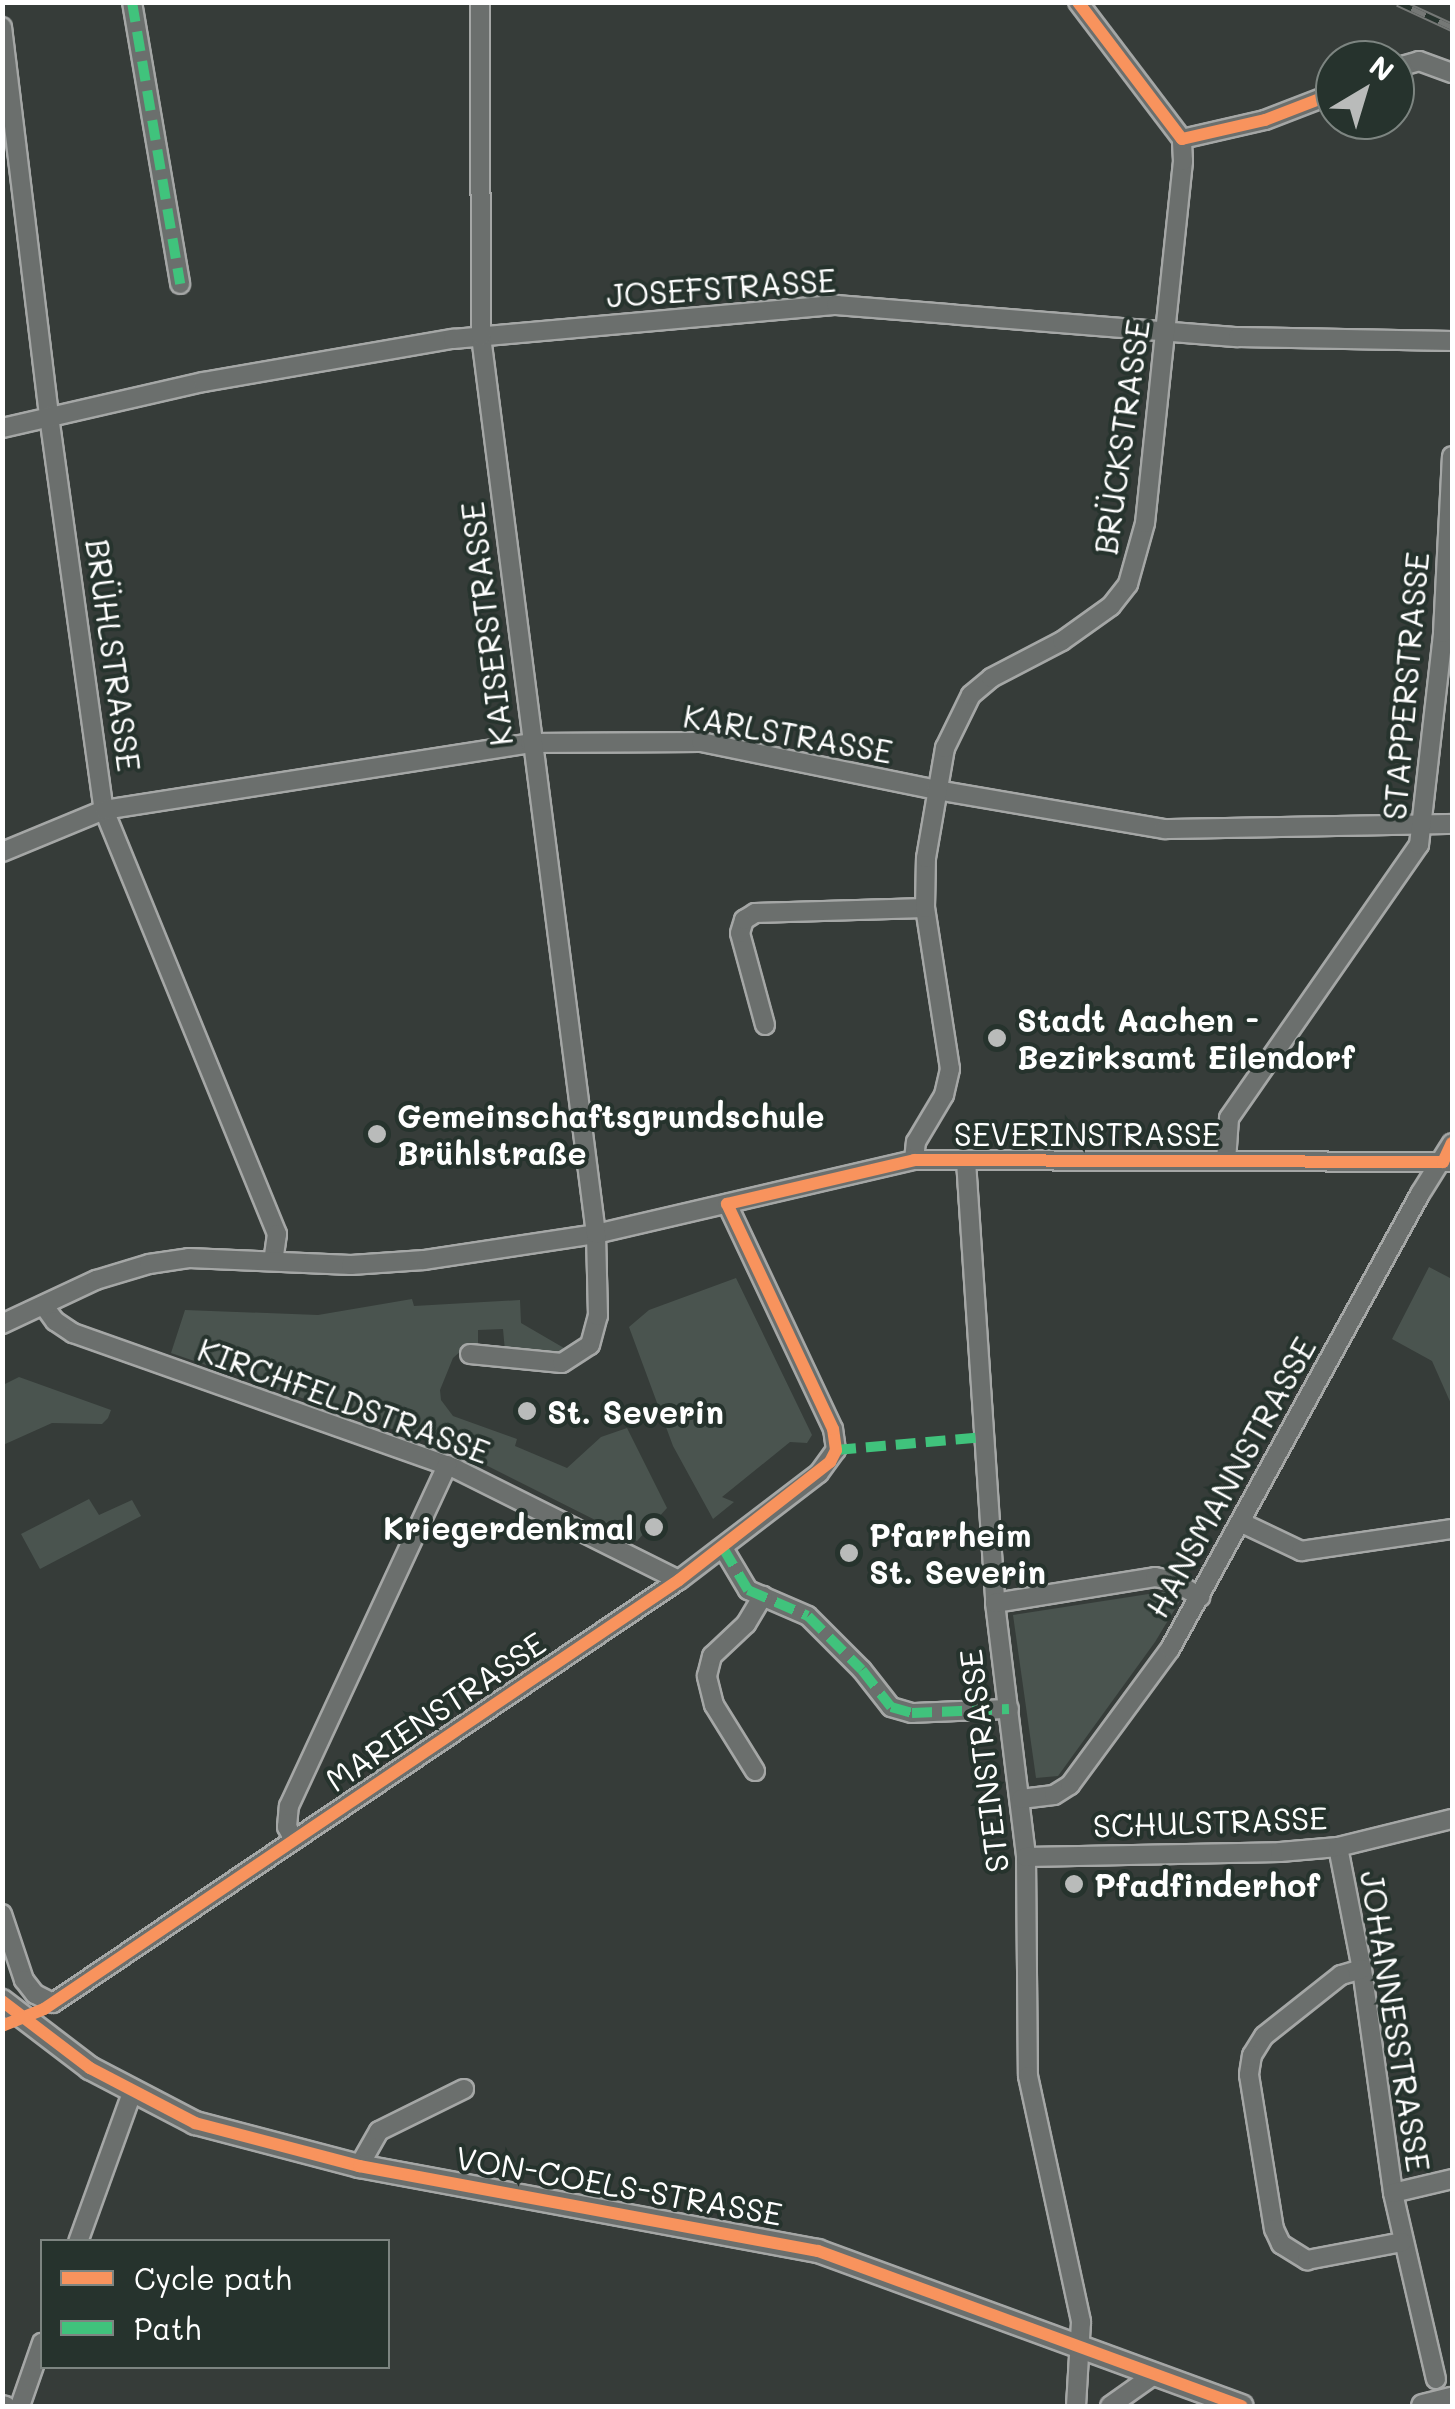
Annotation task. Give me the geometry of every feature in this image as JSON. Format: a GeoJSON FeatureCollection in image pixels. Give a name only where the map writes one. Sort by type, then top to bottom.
{"type":"FeatureCollection","features":[{"type":"Feature","properties":{"kind":"main road","name":"VON-COELS-STRASSE"},"geometry":{"type":"LineString","coordinates":[[2,2001],[79,2060],[132,2093],[196,2123],[358,2166],[818,2251],[1151,2377],[1241,2406]]}},
{"type":"Feature","properties":{"kind":"main road"},"geometry":{"type":"LineString","coordinates":[[1424,2406],[1452,2399]]}},
{"type":"Feature","properties":{"kind":"street"},"geometry":{"type":"LineString","coordinates":[[132,2],[180,284]]}},
{"type":"Feature","properties":{"kind":"street","name":"KAISERSTRASSE"},"geometry":{"type":"LineString","coordinates":[[470,1354],[562,1363],[590,1345],[598,1316],[596,1234],[530,743],[481,336],[480,2]]}},
{"type":"Feature","properties":{"kind":"street"},"geometry":{"type":"LineString","coordinates":[[1078,2],[1182,140],[1266,120],[1315,101]]}},
{"type":"Feature","properties":{"kind":"street","name":"BRÜHLSTRASSE"},"geometry":{"type":"LineString","coordinates":[[2,26],[49,416],[104,810],[277,1234],[273,1261]]}},
{"type":"Feature","properties":{"kind":"street"},"geometry":{"type":"LineString","coordinates":[[1415,62],[1452,73]]}},
{"type":"Feature","properties":{"kind":"street","name":"BRÜCKSTRASSE"},"geometry":{"type":"LineString","coordinates":[[914,1160],[916,1142],[944,1095],[950,1069],[925,908],[926,858],[945,748],[971,695],[991,678],[1088,624],[1128,584],[1145,523],[1184,161],[1182,140]]}},
{"type":"Feature","properties":{"kind":"street"},"geometry":{"type":"LineString","coordinates":[[2,206],[24,203]]}},
{"type":"Feature","properties":{"kind":"street","name":"JOSEFSTRASSE"},"geometry":{"type":"LineString","coordinates":[[2,428],[220,379],[481,336],[836,305],[1167,332],[1452,342]]}},
{"type":"Feature","properties":{"kind":"street","name":"STAPPERSTRASSE"},"geometry":{"type":"LineString","coordinates":[[1226,1161],[1228,1118],[1419,846],[1450,555],[1452,456]]}},
{"type":"Feature","properties":{"kind":"street","name":"KARLSTRASSE"},"geometry":{"type":"LineString","coordinates":[[2,852],[104,810],[530,743],[700,742],[936,790],[1165,829],[1452,824]]}},
{"type":"Feature","properties":{"kind":"street"},"geometry":{"type":"LineString","coordinates":[[765,1025],[740,932],[744,920],[755,913],[925,908]]}},
{"type":"Feature","properties":{"kind":"street","name":"HANSMANNSTRASSE"},"geometry":{"type":"LineString","coordinates":[[1020,1799],[1054,1795],[1070,1785],[1170,1648],[1420,1194],[1448,1162],[1452,1143]]}},
{"type":"Feature","properties":{"kind":"street","name":"SEVERINSTRASSE"},"geometry":{"type":"LineString","coordinates":[[2,1324],[96,1280],[149,1264],[189,1258],[351,1265],[406,1261],[596,1234],[914,1160],[1448,1162]]}},
{"type":"Feature","properties":{"kind":"street","name":"STEINSTRASSE"},"geometry":{"type":"LineString","coordinates":[[966,1160],[994,1603],[1026,1857],[1028,2076],[1080,2322],[1076,2406]]}},
{"type":"Feature","properties":{"kind":"street","name":"MARIENSTRASSE"},"geometry":{"type":"LineString","coordinates":[[2,1914],[24,1980],[36,1994],[53,2003],[679,1580],[820,1473],[836,1450],[833,1430],[727,1204]]}},
{"type":"Feature","properties":{"kind":"street","name":"KIRCHFELDSTRASSE"},"geometry":{"type":"LineString","coordinates":[[44,1306],[55,1322],[73,1332],[446,1465],[679,1580]]}},
{"type":"Feature","properties":{"kind":"street"},"geometry":{"type":"LineString","coordinates":[[294,1840],[287,1827],[289,1806],[446,1465]]}},
{"type":"Feature","properties":{"kind":"street"},"geometry":{"type":"LineString","coordinates":[[1240,1522],[1301,1551],[1452,1529]]}},
{"type":"Feature","properties":{"kind":"street"},"geometry":{"type":"LineString","coordinates":[[722,1548],[740,1582],[808,1616],[900,1711],[951,1714],[1009,1709]]}},
{"type":"Feature","properties":{"kind":"street"},"geometry":{"type":"LineString","coordinates":[[994,1603],[1155,1577],[1171,1580],[1200,1597]]}},
{"type":"Feature","properties":{"kind":"street"},"geometry":{"type":"LineString","coordinates":[[755,1771],[714,1705],[707,1676],[712,1656],[746,1624],[763,1596]]}},
{"type":"Feature","properties":{"kind":"street","name":"SCHULSTRASSE"},"geometry":{"type":"LineString","coordinates":[[1026,1857],[1338,1847],[1452,1820]]}},
{"type":"Feature","properties":{"kind":"street","name":"JOHANNESSTRASSE"},"geometry":{"type":"LineString","coordinates":[[1338,1847],[1362,1969],[1402,2242],[1436,2380]]}},
{"type":"Feature","properties":{"kind":"street"},"geometry":{"type":"LineString","coordinates":[[1362,1969],[1341,1975],[1264,2036],[1252,2055],[1249,2075],[1274,2230],[1281,2244],[1307,2260],[1402,2242]]}},
{"type":"Feature","properties":{"kind":"street"},"geometry":{"type":"LineString","coordinates":[[358,2166],[379,2131],[464,2089]]}},
{"type":"Feature","properties":{"kind":"street"},"geometry":{"type":"LineString","coordinates":[[79,2239],[132,2093]]}},
{"type":"Feature","properties":{"kind":"street"},"geometry":{"type":"LineString","coordinates":[[1393,2193],[1452,2179]]}},
{"type":"Feature","properties":{"kind":"street"},"geometry":{"type":"LineString","coordinates":[[20,2406],[40,2349]]}},
{"type":"Feature","properties":{"kind":"street"},"geometry":{"type":"LineString","coordinates":[[1110,2406],[1151,2377]]}},
{"type":"Feature","properties":{"kind":"shaded area"},"geometry":{"type":"Polygon","coordinates":[[[1429,1267],[1452,1279],[1452,1406],[1432,1361],[1392,1339],[1429,1267]]]}},
{"type":"Feature","properties":{"kind":"shaded area"},"geometry":{"type":"Polygon","coordinates":[[[736,1278],[812,1435],[807,1443],[790,1442],[722,1497],[734,1502],[713,1519],[673,1446],[629,1327],[649,1310],[736,1278]]]}},
{"type":"Feature","properties":{"kind":"shaded area"},"geometry":{"type":"Polygon","coordinates":[[[412,1299],[414,1306],[520,1300],[521,1323],[564,1348],[559,1354],[505,1351],[503,1329],[478,1330],[478,1347],[461,1351],[453,1358],[440,1390],[441,1400],[453,1416],[517,1439],[515,1446],[567,1468],[601,1437],[627,1428],[667,1508],[637,1541],[464,1454],[171,1353],[185,1310],[318,1315],[412,1299]]]}},
{"type":"Feature","properties":{"kind":"shaded area"},"geometry":{"type":"Polygon","coordinates":[[[19,1377],[111,1410],[108,1418],[102,1424],[52,1423],[3,1445],[3,1385],[19,1377]]]}},
{"type":"Feature","properties":{"kind":"shaded area"},"geometry":{"type":"Polygon","coordinates":[[[89,1499],[99,1515],[132,1500],[141,1516],[40,1569],[21,1534],[89,1499]]]}},
{"type":"Feature","properties":{"kind":"shaded area"},"geometry":{"type":"Polygon","coordinates":[[[1168,1591],[1181,1599],[1155,1642],[1058,1776],[1036,1778],[1013,1615],[1168,1591]]]}},
{"type":"Feature","properties":{"kind":"railway"},"geometry":{"type":"LineString","coordinates":[[1398,2],[1452,27]]}},
{"type":"Feature","properties":{"kind":"marked path"},"geometry":{"type":"LineString","coordinates":[[132,2],[180,284]]}},
{"type":"Feature","properties":{"kind":"marked path"},"geometry":{"type":"LineString","coordinates":[[836,1450],[984,1437]]}},
{"type":"Feature","properties":{"kind":"marked path"},"geometry":{"type":"LineString","coordinates":[[723,1548],[748,1590],[808,1616],[862,1670],[891,1707],[912,1713],[1009,1709]]}},
{"type":"Feature","properties":{"kind":"cycle path"},"geometry":{"type":"LineString","coordinates":[[1078,2],[1182,139],[1265,120],[1315,101]]}},
{"type":"Feature","properties":{"kind":"cycle path"},"geometry":{"type":"LineString","coordinates":[[2,2026],[44,2009],[679,1580],[830,1462],[836,1450],[833,1429],[727,1204],[914,1160],[1443,1162],[1452,1143]]}},
{"type":"Feature","properties":{"kind":"cycle path"},"geometry":{"type":"LineString","coordinates":[[2,2001],[90,2068],[195,2123],[359,2166],[818,2251],[1241,2406]]}},
{"type":"Feature","properties":{"kind":"place","name":"Stadt Aachen - Bezirksamt Eilendorf"},"geometry":{"type":"Point","coordinates":[997,1038]}},
{"type":"Feature","properties":{"kind":"place","name":"Gemeinschaftsgrundschule Brühlstraße"},"geometry":{"type":"Point","coordinates":[377,1134]}},
{"type":"Feature","properties":{"kind":"place","name":"St. Severin"},"geometry":{"type":"Point","coordinates":[527,1411]}},
{"type":"Feature","properties":{"kind":"place","name":"Kriegerdenkmal"},"geometry":{"type":"Point","coordinates":[654,1527]}},
{"type":"Feature","properties":{"kind":"place","name":"Pfarrheim St. Severin"},"geometry":{"type":"Point","coordinates":[849,1553]}},
{"type":"Feature","properties":{"kind":"place","name":"Pfadfinderhof"},"geometry":{"type":"Point","coordinates":[1074,1884]}}]}
